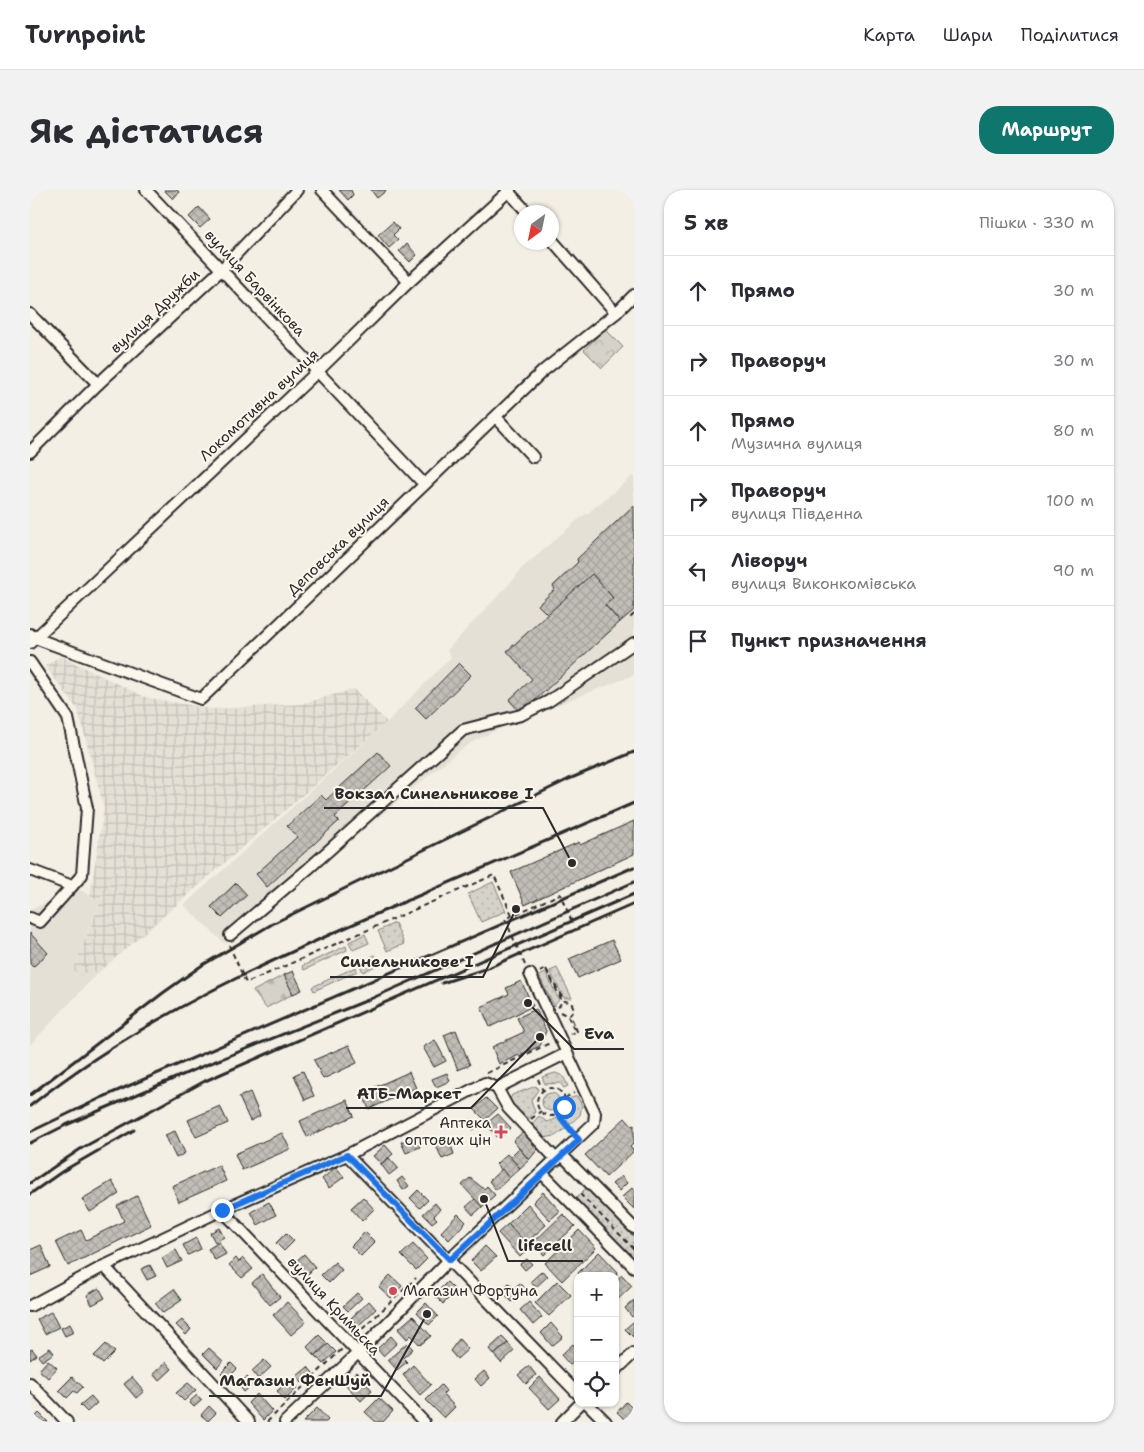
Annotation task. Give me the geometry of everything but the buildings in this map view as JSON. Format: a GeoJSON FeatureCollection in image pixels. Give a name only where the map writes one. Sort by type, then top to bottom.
{"type":"FeatureCollection","features":[{"type":"Feature","properties":{"kind":"street","name":"вулиця Барвінкова"},"geometry":{"type":"LineString","coordinates":[[146,190],[424,484]]}},
{"type":"Feature","properties":{"kind":"street","name":"вулиця Дружби"},"geometry":{"type":"LineString","coordinates":[[30,452],[98,384],[222,270],[296,190]]}},
{"type":"Feature","properties":{"kind":"street"},"geometry":{"type":"LineString","coordinates":[[322,190],[409,282]]}},
{"type":"Feature","properties":{"kind":"street"},"geometry":{"type":"LineString","coordinates":[[508,190],[521,205]]}},
{"type":"Feature","properties":{"kind":"street","name":"Локомотивна вулиця"},"geometry":{"type":"LineString","coordinates":[[32,638],[318,371],[409,282],[508,190]]}},
{"type":"Feature","properties":{"kind":"street"},"geometry":{"type":"LineString","coordinates":[[559,248],[616,313]]}},
{"type":"Feature","properties":{"kind":"street","name":"Деповська вулиця"},"geometry":{"type":"LineString","coordinates":[[32,638],[201,699],[543,371],[616,313],[634,295]]}},
{"type":"Feature","properties":{"kind":"street"},"geometry":{"type":"LineString","coordinates":[[30,314],[98,384]]}},
{"type":"Feature","properties":{"kind":"street"},"geometry":{"type":"LineString","coordinates":[[496,417],[533,457]]}},
{"type":"Feature","properties":{"kind":"street"},"geometry":{"type":"LineString","coordinates":[[230,935],[308,869],[462,730],[521,715],[542,705],[634,643]]}},
{"type":"Feature","properties":{"kind":"street"},"geometry":{"type":"LineString","coordinates":[[30,662],[68,718],[87,808],[82,875],[40,922],[30,918]]}},
{"type":"Feature","properties":{"kind":"street"},"geometry":{"type":"LineString","coordinates":[[30,870],[72,886]]}},
{"type":"Feature","properties":{"kind":"street"},"geometry":{"type":"LineString","coordinates":[[285,1422],[358,1353],[450,1260],[579,1140],[594,1123],[595,1113],[565,1054],[530,975]]}},
{"type":"Feature","properties":{"kind":"street"},"geometry":{"type":"LineString","coordinates":[[497,1088],[565,1054]]}},
{"type":"Feature","properties":{"kind":"street"},"geometry":{"type":"LineString","coordinates":[[30,1306],[104,1266],[222,1210],[347,1155],[486,1083],[497,1088],[508,1108],[634,1228]]}},
{"type":"Feature","properties":{"kind":"street"},"geometry":{"type":"LineString","coordinates":[[347,1155],[574,1390]]}},
{"type":"Feature","properties":{"kind":"street"},"geometry":{"type":"LineString","coordinates":[[542,1173],[634,1267]]}},
{"type":"Feature","properties":{"kind":"street","name":"вулиця Кримьска"},"geometry":{"type":"LineString","coordinates":[[222,1210],[424,1422]]}},
{"type":"Feature","properties":{"kind":"street"},"geometry":{"type":"LineString","coordinates":[[104,1266],[249,1422]]}},
{"type":"Feature","properties":{"kind":"street"},"geometry":{"type":"LineString","coordinates":[[619,1367],[634,1353]]}},
{"type":"Feature","properties":{"kind":"street"},"geometry":{"type":"LineString","coordinates":[[30,1383],[67,1422]]}},
{"type":"Feature","properties":{"kind":"street"},"geometry":{"type":"LineString","coordinates":[[562,1422],[578,1407]]}},
{"type":"Feature","properties":{"kind":"street"},"geometry":{"type":"LineString","coordinates":[[591,1407],[606,1422]]}},
{"type":"Feature","properties":{"kind":"path"},"geometry":{"type":"LineString","coordinates":[[634,614],[631,617],[634,619]]}},
{"type":"Feature","properties":{"kind":"path"},"geometry":{"type":"LineString","coordinates":[[230,935],[226,939],[246,983],[494,875],[512,915]]}},
{"type":"Feature","properties":{"kind":"path"},"geometry":{"type":"LineString","coordinates":[[546,969],[530,975],[505,919],[560,894],[572,922]]}},
{"type":"Feature","properties":{"kind":"path"},"geometry":{"type":"LineString","coordinates":[[546,969],[562,1001],[558,1008],[561,1014],[568,1016],[575,1032]]}},
{"type":"Feature","properties":{"kind":"path"},"geometry":{"type":"LineString","coordinates":[[546,969],[564,1000],[571,1002],[574,1009],[570,1015],[577,1031],[575,1032]]}},
{"type":"Feature","properties":{"kind":"path"},"geometry":{"type":"LineString","coordinates":[[486,1083],[486,1073],[575,1032]]}},
{"type":"Feature","properties":{"kind":"path"},"geometry":{"type":"LineString","coordinates":[[534,1070],[543,1091]]}},
{"type":"Feature","properties":{"kind":"path"},"geometry":{"type":"LineString","coordinates":[[555,1088],[563,1093],[564,1107],[558,1114],[549,1116],[541,1111],[537,1102],[543,1091],[555,1088]]}},
{"type":"Feature","properties":{"kind":"path"},"geometry":{"type":"LineString","coordinates":[[558,1114],[579,1140]]}},
{"type":"Feature","properties":{"kind":"path"},"geometry":{"type":"LineString","coordinates":[[580,1194],[634,1250]]}},
{"type":"Feature","properties":{"kind":"path"},"geometry":{"type":"LineString","coordinates":[[266,1422],[422,1272]]}},
{"type":"Feature","properties":{"kind":"shaded area"},"geometry":{"type":"Polygon","coordinates":[[[634,475],[634,675],[521,719],[476,740],[456,753],[225,944],[184,905],[387,722],[451,657],[447,650],[514,579],[520,570],[581,517],[634,475]]]}},
{"type":"Feature","properties":{"kind":"shaded area"},"geometry":{"type":"Polygon","coordinates":[[[60,656],[145,697],[211,709],[301,704],[354,689],[387,722],[97,974],[90,969],[81,975],[73,970],[100,903],[90,895],[104,808],[78,710],[45,666],[60,656]]]}},
{"type":"Feature","properties":{"kind":"shaded area"},"geometry":{"type":"Polygon","coordinates":[[[77,888],[100,902],[73,970],[90,969],[97,974],[30,1045],[30,910],[77,888]]]}},
{"type":"Feature","properties":{"kind":"green space"},"geometry":{"type":"Polygon","coordinates":[[[605,329],[623,347],[602,368],[584,350],[605,329]]]}},
{"type":"Feature","properties":{"kind":"green space"},"geometry":{"type":"Polygon","coordinates":[[[493,882],[506,911],[481,922],[468,894],[493,882]]]}},
{"type":"Feature","properties":{"kind":"green space"},"geometry":{"type":"Polygon","coordinates":[[[395,923],[404,944],[387,951],[378,931],[395,923]]]}},
{"type":"Feature","properties":{"kind":"green space"},"geometry":{"type":"Polygon","coordinates":[[[365,934],[369,943],[353,950],[349,942],[365,934]]]}},
{"type":"Feature","properties":{"kind":"green space"},"geometry":{"type":"Polygon","coordinates":[[[346,946],[347,950],[304,970],[302,966],[346,946]]]}},
{"type":"Feature","properties":{"kind":"green space"},"geometry":{"type":"Polygon","coordinates":[[[375,955],[379,964],[363,972],[359,963],[375,955]]]}},
{"type":"Feature","properties":{"kind":"green space"},"geometry":{"type":"Polygon","coordinates":[[[356,967],[357,971],[314,991],[312,987],[356,967]]]}},
{"type":"Feature","properties":{"kind":"green space"},"geometry":{"type":"Polygon","coordinates":[[[557,968],[572,998],[564,998],[550,971],[557,968]]]}},
{"type":"Feature","properties":{"kind":"green space"},"geometry":{"type":"Polygon","coordinates":[[[546,973],[559,1000],[554,1006],[539,976],[546,973]]]}},
{"type":"Feature","properties":{"kind":"green space"},"geometry":{"type":"Polygon","coordinates":[[[284,975],[293,994],[266,1008],[253,991],[284,975]]]}},
{"type":"Feature","properties":{"kind":"green space"},"geometry":{"type":"Polygon","coordinates":[[[555,1073],[563,1076],[568,1086],[564,1088],[560,1083],[545,1084],[542,1077],[555,1073]]]}},
{"type":"Feature","properties":{"kind":"green space"},"geometry":{"type":"Polygon","coordinates":[[[536,1086],[538,1090],[531,1100],[535,1112],[526,1122],[509,1101],[512,1095],[536,1086]]]}},
{"type":"Feature","properties":{"kind":"green space"},"geometry":{"type":"Polygon","coordinates":[[[547,1093],[555,1093],[560,1098],[558,1109],[547,1111],[542,1106],[542,1098],[547,1093]]]}},
{"type":"Feature","properties":{"kind":"green space"},"geometry":{"type":"Polygon","coordinates":[[[577,1096],[582,1105],[580,1115],[570,1124],[564,1115],[571,1108],[569,1099],[577,1096]]]}},
{"type":"Feature","properties":{"kind":"green space"},"geometry":{"type":"Polygon","coordinates":[[[539,1116],[547,1122],[558,1118],[566,1128],[555,1136],[544,1138],[531,1125],[539,1116]]]}},
{"type":"Feature","properties":{"kind":"green space"},"geometry":{"type":"Polygon","coordinates":[[[586,1188],[634,1237],[634,1261],[575,1199],[586,1188]]]}},
{"type":"Feature","properties":{"kind":"railway"},"geometry":{"type":"LineString","coordinates":[[30,1095],[201,966],[274,923],[569,779],[634,752]]}},
{"type":"Feature","properties":{"kind":"railway"},"geometry":{"type":"LineString","coordinates":[[30,1106],[72,1074],[160,1018],[253,970],[349,926],[634,803]]}},
{"type":"Feature","properties":{"kind":"railway"},"geometry":{"type":"LineString","coordinates":[[30,1132],[103,1097],[634,867]]}},
{"type":"Feature","properties":{"kind":"railway"},"geometry":{"type":"LineString","coordinates":[[30,1143],[66,1125],[201,1067],[368,1000],[634,882]]}},
{"type":"Feature","properties":{"kind":"railway"},"geometry":{"type":"LineString","coordinates":[[30,1183],[82,1148],[205,1081],[634,894]]}},
{"type":"Feature","properties":{"kind":"railway"},"geometry":{"type":"LineString","coordinates":[[442,983],[488,968],[634,904]]}},
{"type":"Feature","properties":{"kind":"railway"},"geometry":{"type":"LineString","coordinates":[[30,1194],[63,1171],[134,1130]]}},
{"type":"Feature","properties":{"kind":"place","name":"Вокзал Синельникове І"},"geometry":{"type":"Point","coordinates":[572,863]}},
{"type":"Feature","properties":{"kind":"place","name":"Синельникове І"},"geometry":{"type":"Point","coordinates":[516,909]}},
{"type":"Feature","properties":{"kind":"place","name":"Eva"},"geometry":{"type":"Point","coordinates":[528,1003]}},
{"type":"Feature","properties":{"kind":"place","name":"АТБ-Маркет"},"geometry":{"type":"Point","coordinates":[540,1037]}},
{"type":"Feature","properties":{"kind":"place","name":"Аптека оптових цін"},"geometry":{"type":"Point","coordinates":[501,1132]}},
{"type":"Feature","properties":{"kind":"place","name":"lifecell"},"geometry":{"type":"Point","coordinates":[484,1199]}},
{"type":"Feature","properties":{"kind":"place","name":"Магазин Фортуна"},"geometry":{"type":"Point","coordinates":[393,1291]}},
{"type":"Feature","properties":{"kind":"place","name":"Магазин ФенШуй"},"geometry":{"type":"Point","coordinates":[427,1314]}},
{"type":"Feature","properties":{"kind":"route"},"geometry":{"type":"LineString","coordinates":[[222,1210],[347,1155],[450,1260],[579,1140],[558,1114],[564,1107]]}}]}
